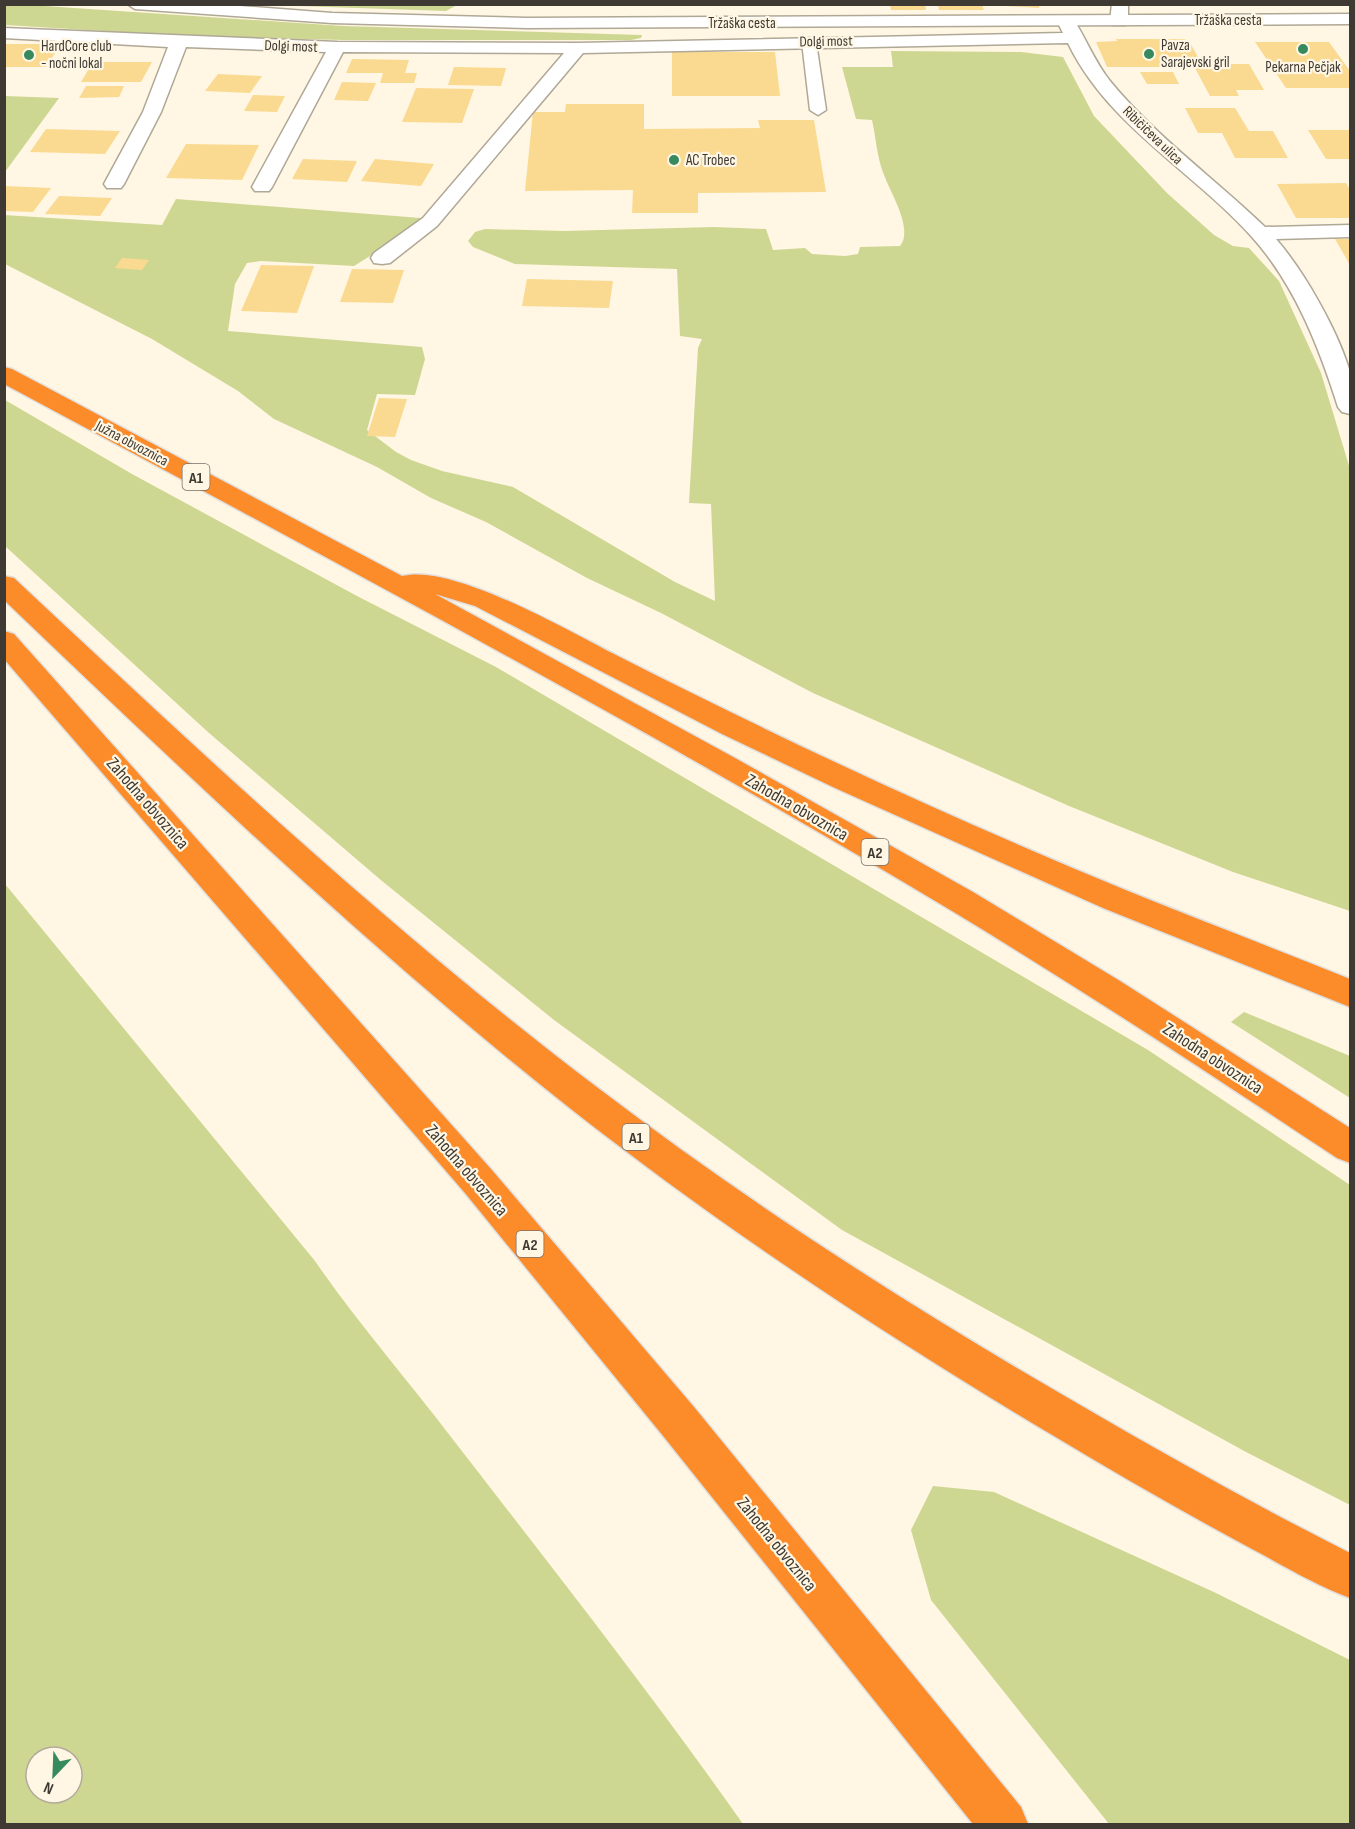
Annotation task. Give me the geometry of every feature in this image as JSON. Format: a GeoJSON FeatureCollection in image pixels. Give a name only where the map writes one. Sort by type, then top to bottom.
{"type":"FeatureCollection","features":[{"type":"Feature","properties":{"kind":"highway","name":"Južna obvoznica"},"geometry":{"type":"LineString","coordinates":[[4,374],[386,580]]}},
{"type":"Feature","properties":{"kind":"highway","name":"A1"},"geometry":{"type":"LineString","coordinates":[[386,580],[438,586],[485,600],[732,727],[866,790],[1114,899],[1350,993]]}},
{"type":"Feature","properties":{"kind":"highway","name":"Zahodna obvoznica"},"geometry":{"type":"LineString","coordinates":[[386,580],[730,768],[953,897],[1183,1038],[1350,1147]]}},
{"type":"Feature","properties":{"kind":"highway","name":"A1"},"geometry":{"type":"LineString","coordinates":[[4,584],[222,790],[383,934],[581,1095],[708,1191],[853,1289],[1001,1382],[1168,1479],[1350,1576]]}},
{"type":"Feature","properties":{"kind":"highway","name":"Zahodna obvoznica"},"geometry":{"type":"LineString","coordinates":[[4,640],[485,1190],[686,1432],[1004,1824]]}},
{"type":"Feature","properties":{"kind":"street","name":"Tržaška cesta"},"geometry":{"type":"LineString","coordinates":[[135,4],[280,16],[452,22],[1070,30],[1120,13],[1350,19]]}},
{"type":"Feature","properties":{"kind":"street","name":"Dolgi most"},"geometry":{"type":"LineString","coordinates":[[4,33],[337,48],[578,48],[809,42],[1070,30]]}},
{"type":"Feature","properties":{"kind":"street","name":"Ribičičeva ulica"},"geometry":{"type":"LineString","coordinates":[[1070,30],[1110,93],[1154,139],[1260,233],[1304,298],[1329,349],[1350,407]]}},
{"type":"Feature","properties":{"kind":"street"},"geometry":{"type":"LineString","coordinates":[[114,184],[152,112],[179,42]]}},
{"type":"Feature","properties":{"kind":"street"},"geometry":{"type":"LineString","coordinates":[[262,187],[337,48]]}},
{"type":"Feature","properties":{"kind":"street"},"geometry":{"type":"LineString","coordinates":[[382,258],[430,222],[578,48]]}},
{"type":"Feature","properties":{"kind":"street"},"geometry":{"type":"LineString","coordinates":[[1260,233],[1350,231]]}},
{"type":"Feature","properties":{"kind":"lane"},"geometry":{"type":"LineString","coordinates":[[809,42],[818,110]]}},
{"type":"Feature","properties":{"kind":"green space"},"geometry":{"type":"Polygon","coordinates":[[[5,5],[343,26],[642,35],[641,38],[631,40],[344,40],[185,36],[5,25],[5,5]]]}},
{"type":"Feature","properties":{"kind":"green space"},"geometry":{"type":"Polygon","coordinates":[[[268,5],[457,5],[446,11],[268,5]]]}},
{"type":"Feature","properties":{"kind":"green space"},"geometry":{"type":"Polygon","coordinates":[[[891,51],[1021,52],[1063,57],[1094,116],[1167,193],[1214,235],[1233,246],[1249,248],[1279,281],[1321,373],[1350,469],[1350,911],[1233,872],[1069,806],[813,693],[661,613],[587,578],[486,522],[431,498],[377,467],[274,419],[238,391],[152,339],[5,264],[4,215],[162,225],[176,199],[421,218],[402,236],[354,266],[261,261],[247,263],[235,284],[228,331],[422,347],[425,359],[415,395],[377,394],[367,430],[396,452],[411,460],[442,471],[513,487],[675,582],[715,601],[711,504],[689,503],[698,348],[702,339],[680,336],[677,269],[515,264],[473,247],[468,241],[475,232],[485,229],[564,231],[714,227],[766,229],[773,250],[805,248],[812,254],[845,256],[858,254],[860,247],[900,246],[904,239],[903,221],[878,155],[872,120],[856,119],[842,67],[893,67],[891,51]]]}},
{"type":"Feature","properties":{"kind":"green space"},"geometry":{"type":"Polygon","coordinates":[[[4,96],[59,98],[5,172],[4,96]]]}},
{"type":"Feature","properties":{"kind":"green space"},"geometry":{"type":"Polygon","coordinates":[[[5,400],[132,474],[357,596],[496,667],[1148,1050],[1350,1185],[1350,1505],[1246,1452],[842,1230],[554,1020],[382,881],[209,733],[5,546],[5,400]]]}},
{"type":"Feature","properties":{"kind":"green space"},"geometry":{"type":"Polygon","coordinates":[[[5,884],[315,1261],[599,1629],[743,1824],[5,1824],[5,884]]]}},
{"type":"Feature","properties":{"kind":"green space"},"geometry":{"type":"Polygon","coordinates":[[[1244,1012],[1350,1056],[1350,1098],[1231,1022],[1244,1012]]]}},
{"type":"Feature","properties":{"kind":"green space"},"geometry":{"type":"Polygon","coordinates":[[[933,1486],[994,1492],[1216,1593],[1350,1660],[1350,1824],[1109,1824],[931,1600],[911,1530],[933,1486]]]}},
{"type":"Feature","properties":{"kind":"building"},"geometry":{"type":"Polygon","coordinates":[[[890,4],[925,4],[926,10],[891,10],[890,4]]]}},
{"type":"Feature","properties":{"kind":"building"},"geometry":{"type":"Polygon","coordinates":[[[1006,4],[1039,4],[1039,8],[1006,6],[1006,4]]]}},
{"type":"Feature","properties":{"kind":"building"},"geometry":{"type":"Polygon","coordinates":[[[938,5],[982,5],[984,10],[939,10],[938,5]]]}},
{"type":"Feature","properties":{"kind":"building"},"geometry":{"type":"Polygon","coordinates":[[[1116,39],[1184,39],[1189,41],[1204,68],[1200,59],[1209,59],[1212,64],[1249,64],[1264,90],[1236,90],[1239,96],[1210,96],[1195,68],[1201,67],[1107,67],[1096,42],[1117,41],[1116,39]]]}},
{"type":"Feature","properties":{"kind":"building"},"geometry":{"type":"Polygon","coordinates":[[[1255,42],[1329,42],[1350,71],[1350,88],[1286,88],[1255,42]]]}},
{"type":"Feature","properties":{"kind":"building","name":"HardCore club - nočni lokal"},"geometry":{"type":"Polygon","coordinates":[[[4,44],[61,44],[46,67],[4,67],[4,44]]]}},
{"type":"Feature","properties":{"kind":"building"},"geometry":{"type":"Polygon","coordinates":[[[672,52],[775,52],[780,96],[672,96],[672,52]]]}},
{"type":"Feature","properties":{"kind":"building"},"geometry":{"type":"Polygon","coordinates":[[[352,59],[409,60],[405,73],[417,73],[414,83],[380,83],[383,73],[346,73],[352,59]]]}},
{"type":"Feature","properties":{"kind":"building"},"geometry":{"type":"Polygon","coordinates":[[[93,62],[152,62],[141,82],[81,82],[93,62]]]}},
{"type":"Feature","properties":{"kind":"building"},"geometry":{"type":"Polygon","coordinates":[[[454,67],[506,68],[501,86],[448,85],[454,67]]]}},
{"type":"Feature","properties":{"kind":"building"},"geometry":{"type":"Polygon","coordinates":[[[1140,72],[1173,72],[1179,84],[1147,84],[1140,72]]]}},
{"type":"Feature","properties":{"kind":"building"},"geometry":{"type":"Polygon","coordinates":[[[218,74],[262,76],[250,93],[205,91],[218,74]]]}},
{"type":"Feature","properties":{"kind":"building"},"geometry":{"type":"Polygon","coordinates":[[[342,82],[376,83],[368,101],[334,100],[342,82]]]}},
{"type":"Feature","properties":{"kind":"building"},"geometry":{"type":"Polygon","coordinates":[[[86,86],[124,86],[119,97],[79,98],[86,86]]]}},
{"type":"Feature","properties":{"kind":"building"},"geometry":{"type":"Polygon","coordinates":[[[416,88],[474,89],[462,123],[402,122],[416,88]]]}},
{"type":"Feature","properties":{"kind":"building"},"geometry":{"type":"Polygon","coordinates":[[[253,95],[285,96],[277,112],[244,111],[253,95]]]}},
{"type":"Feature","properties":{"kind":"building","name":"AC Trobec"},"geometry":{"type":"Polygon","coordinates":[[[566,104],[644,104],[644,129],[760,128],[758,120],[814,120],[826,192],[698,193],[698,213],[632,213],[633,190],[525,191],[533,112],[565,112],[566,104]]]}},
{"type":"Feature","properties":{"kind":"building"},"geometry":{"type":"Polygon","coordinates":[[[1185,108],[1235,108],[1249,131],[1273,131],[1288,158],[1235,158],[1222,133],[1198,133],[1185,108]]]}},
{"type":"Feature","properties":{"kind":"building"},"geometry":{"type":"Polygon","coordinates":[[[46,129],[120,131],[105,154],[30,152],[46,129]]]}},
{"type":"Feature","properties":{"kind":"building"},"geometry":{"type":"Polygon","coordinates":[[[1308,130],[1350,130],[1350,159],[1326,159],[1308,130]]]}},
{"type":"Feature","properties":{"kind":"building"},"geometry":{"type":"Polygon","coordinates":[[[186,144],[259,145],[242,180],[166,178],[186,144]]]}},
{"type":"Feature","properties":{"kind":"building"},"geometry":{"type":"Polygon","coordinates":[[[303,159],[357,161],[347,182],[292,179],[303,159]]]}},
{"type":"Feature","properties":{"kind":"building"},"geometry":{"type":"Polygon","coordinates":[[[375,159],[434,164],[421,186],[361,181],[375,159]]]}},
{"type":"Feature","properties":{"kind":"building"},"geometry":{"type":"Polygon","coordinates":[[[1346,183],[1350,190],[1350,218],[1296,218],[1277,184],[1346,183]]]}},
{"type":"Feature","properties":{"kind":"building"},"geometry":{"type":"Polygon","coordinates":[[[4,186],[51,188],[33,212],[4,211],[4,186]]]}},
{"type":"Feature","properties":{"kind":"building"},"geometry":{"type":"Polygon","coordinates":[[[59,196],[112,198],[100,216],[45,214],[59,196]]]}},
{"type":"Feature","properties":{"kind":"building"},"geometry":{"type":"Polygon","coordinates":[[[1335,239],[1350,239],[1350,265],[1335,239]]]}},
{"type":"Feature","properties":{"kind":"building"},"geometry":{"type":"Polygon","coordinates":[[[122,258],[149,260],[142,270],[115,268],[122,258]]]}},
{"type":"Feature","properties":{"kind":"building"},"geometry":{"type":"Polygon","coordinates":[[[261,265],[314,266],[297,313],[241,311],[261,265]]]}},
{"type":"Feature","properties":{"kind":"building"},"geometry":{"type":"Polygon","coordinates":[[[352,269],[404,270],[393,303],[340,302],[352,269]]]}},
{"type":"Feature","properties":{"kind":"building"},"geometry":{"type":"Polygon","coordinates":[[[527,279],[613,281],[609,308],[522,306],[527,279]]]}},
{"type":"Feature","properties":{"kind":"building"},"geometry":{"type":"Polygon","coordinates":[[[379,398],[407,399],[395,437],[367,436],[379,398]]]}},
{"type":"Feature","properties":{"kind":"place","name":"Pekarna Pečjak"},"geometry":{"type":"Point","coordinates":[1303,49]}},
{"type":"Feature","properties":{"kind":"place","name":"Pavza Sarajevski gril"},"geometry":{"type":"Point","coordinates":[1149,54]}},
{"type":"Feature","properties":{"kind":"place","name":"HardCore club - nočni lokal"},"geometry":{"type":"Point","coordinates":[29,55]}},
{"type":"Feature","properties":{"kind":"place","name":"AC Trobec"},"geometry":{"type":"Point","coordinates":[674,160]}}]}
